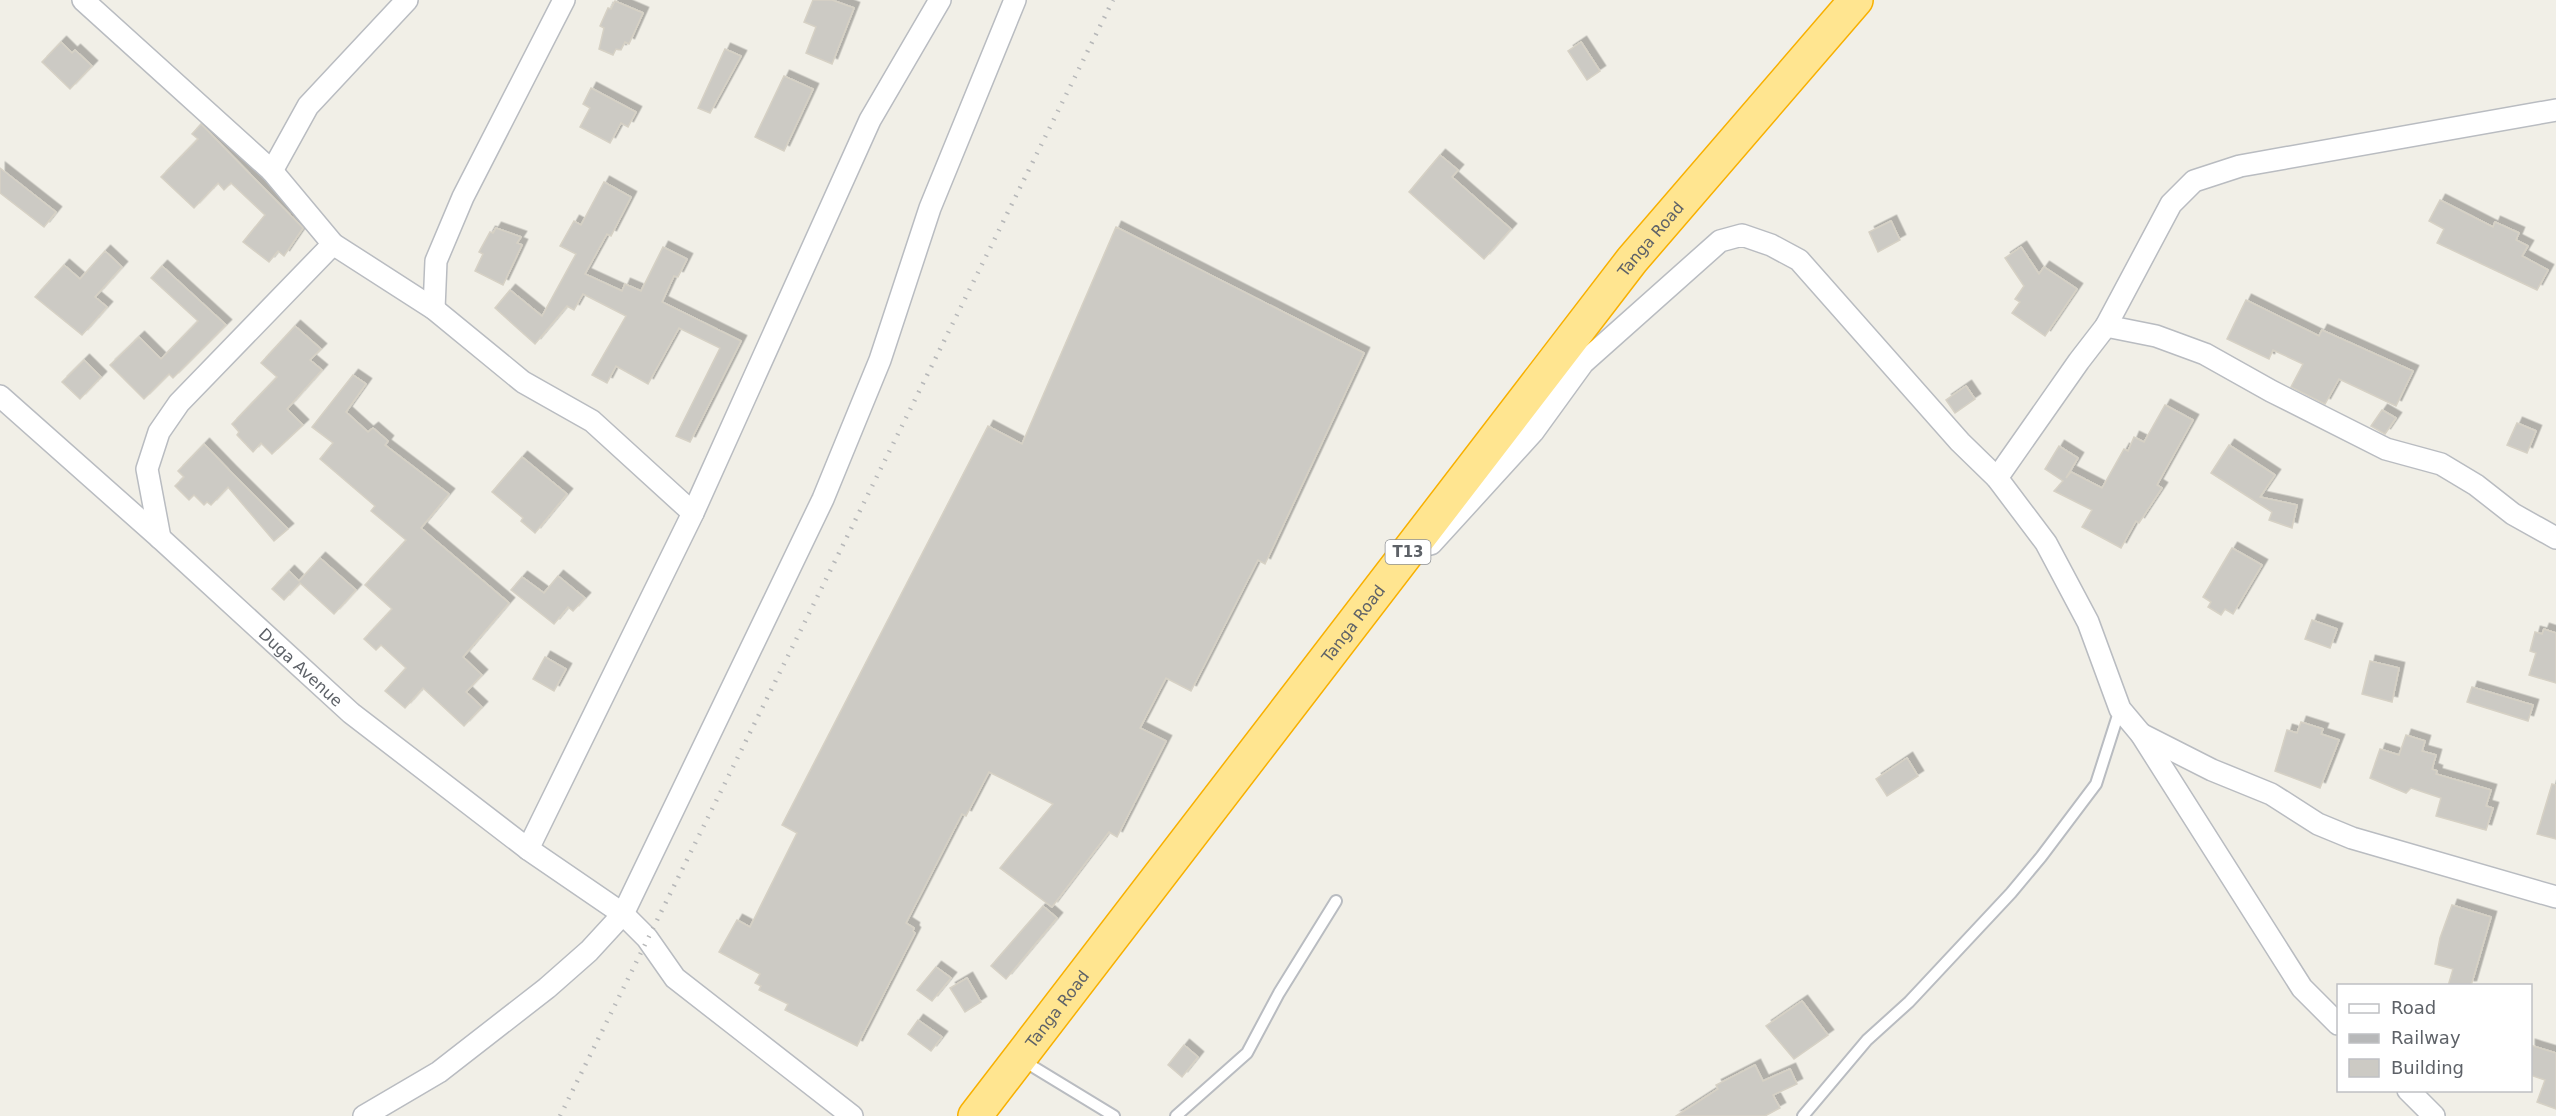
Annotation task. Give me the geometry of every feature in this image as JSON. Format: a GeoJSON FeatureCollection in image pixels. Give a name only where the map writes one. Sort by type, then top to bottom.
{"type":"FeatureCollection","features":[{"type":"Feature","properties":{"kind":"highway","name":"Tanga Road"},"geometry":{"type":"LineString","coordinates":[[975,1116],[1632,260],[1856,0]]}},
{"type":"Feature","properties":{"kind":"street"},"geometry":{"type":"LineString","coordinates":[[83,0],[222,129],[272,171],[333,244],[434,309],[523,382],[592,421],[693,513]]}},
{"type":"Feature","properties":{"kind":"street"},"geometry":{"type":"LineString","coordinates":[[272,171],[308,106],[407,0]]}},
{"type":"Feature","properties":{"kind":"street"},"geometry":{"type":"LineString","coordinates":[[434,309],[436,261],[463,197],[564,0]]}},
{"type":"Feature","properties":{"kind":"street"},"geometry":{"type":"LineString","coordinates":[[528,849],[693,513],[870,120],[940,0]]}},
{"type":"Feature","properties":{"kind":"street"},"geometry":{"type":"LineString","coordinates":[[364,1116],[439,1072],[547,988],[590,951],[623,914],[824,499],[880,360],[930,208],[1015,0]]}},
{"type":"Feature","properties":{"kind":"street"},"geometry":{"type":"LineString","coordinates":[[1997,478],[2106,326],[2170,204],[2194,181],[2240,166],[2556,110]]}},
{"type":"Feature","properties":{"kind":"street"},"geometry":{"type":"LineString","coordinates":[[1373,598],[1438,537],[1533,432],[1583,363],[1720,241],[1742,235],[1771,245],[1799,260],[1960,442],[1997,478],[2046,543],[2088,622],[2120,709],[2141,734],[2301,988],[2337,1023]]}},
{"type":"Feature","properties":{"kind":"street"},"geometry":{"type":"LineString","coordinates":[[160,538],[147,469],[159,432],[178,403],[333,244]]}},
{"type":"Feature","properties":{"kind":"street"},"geometry":{"type":"LineString","coordinates":[[2106,326],[2156,336],[2205,354],[2271,391],[2386,449],[2441,464],[2476,485],[2513,514],[2556,538]]}},
{"type":"Feature","properties":{"kind":"street","name":"Duga Avenue"},"geometry":{"type":"LineString","coordinates":[[0,396],[160,538],[351,713],[528,849],[623,914],[647,938],[675,978],[852,1116]]}},
{"type":"Feature","properties":{"kind":"street"},"geometry":{"type":"LineString","coordinates":[[2141,734],[2212,770],[2271,794],[2318,824],[2352,838],[2556,897]]}},
{"type":"Feature","properties":{"kind":"street"},"geometry":{"type":"LineString","coordinates":[[2410,1092],[2434,1116]]}},
{"type":"Feature","properties":{"kind":"lane"},"geometry":{"type":"LineString","coordinates":[[1803,1116],[1867,1040],[1909,1002],[2011,893],[2041,857],[2096,784],[2120,709]]}},
{"type":"Feature","properties":{"kind":"lane"},"geometry":{"type":"LineString","coordinates":[[1176,1116],[1247,1053],[1279,993],[1336,901]]}},
{"type":"Feature","properties":{"kind":"lane"},"geometry":{"type":"LineString","coordinates":[[1019,1059],[1114,1116]]}},
{"type":"Feature","properties":{"kind":"building"},"geometry":{"type":"Polygon","coordinates":[[[813,0],[832,0],[854,8],[832,64],[806,53],[816,27],[804,22],[813,0]]]}},
{"type":"Feature","properties":{"kind":"building"},"geometry":{"type":"Polygon","coordinates":[[[615,1],[643,13],[629,44],[625,42],[621,50],[616,49],[613,55],[599,49],[604,28],[600,26],[608,8],[611,9],[615,1]]]}},
{"type":"Feature","properties":{"kind":"building"},"geometry":{"type":"Polygon","coordinates":[[[61,42],[72,53],[75,50],[92,66],[70,89],[42,62],[61,42]]]}},
{"type":"Feature","properties":{"kind":"building"},"geometry":{"type":"Polygon","coordinates":[[[1581,42],[1600,71],[1587,80],[1568,51],[1581,42]]]}},
{"type":"Feature","properties":{"kind":"building"},"geometry":{"type":"Polygon","coordinates":[[[725,49],[741,56],[710,113],[698,108],[725,49]]]}},
{"type":"Feature","properties":{"kind":"building"},"geometry":{"type":"Polygon","coordinates":[[[784,76],[813,89],[784,151],[755,137],[784,76]]]}},
{"type":"Feature","properties":{"kind":"building"},"geometry":{"type":"Polygon","coordinates":[[[591,88],[636,112],[628,127],[621,123],[610,143],[580,127],[590,108],[583,104],[591,88]]]}},
{"type":"Feature","properties":{"kind":"building"},"geometry":{"type":"Polygon","coordinates":[[[201,124],[303,228],[284,256],[278,251],[269,262],[243,242],[265,215],[231,183],[224,190],[218,183],[194,208],[161,177],[198,139],[192,134],[201,124]]]}},
{"type":"Feature","properties":{"kind":"building"},"geometry":{"type":"Polygon","coordinates":[[[1440,155],[1458,170],[1452,177],[1511,229],[1484,259],[1409,192],[1440,155]]]}},
{"type":"Feature","properties":{"kind":"building"},"geometry":{"type":"Polygon","coordinates":[[[0,168],[56,212],[44,227],[0,193],[0,168]]]}},
{"type":"Feature","properties":{"kind":"building"},"geometry":{"type":"Polygon","coordinates":[[[604,182],[631,197],[611,236],[607,234],[585,274],[622,291],[625,284],[641,291],[663,247],[687,259],[678,277],[674,276],[662,302],[741,341],[690,442],[676,436],[720,348],[679,328],[648,384],[616,366],[607,383],[592,375],[626,316],[583,294],[574,310],[567,306],[535,344],[495,308],[510,290],[542,316],[576,254],[560,246],[574,221],[581,225],[604,182]]]}},
{"type":"Feature","properties":{"kind":"building"},"geometry":{"type":"Polygon","coordinates":[[[2440,200],[2493,227],[2495,222],[2519,233],[2516,240],[2528,246],[2522,256],[2548,270],[2537,290],[2437,243],[2444,229],[2429,221],[2440,200]]]}},
{"type":"Feature","properties":{"kind":"building"},"geometry":{"type":"Polygon","coordinates":[[[1891,221],[1900,240],[1878,252],[1869,232],[1891,221]]]}},
{"type":"Feature","properties":{"kind":"building"},"geometry":{"type":"Polygon","coordinates":[[[1116,227],[1364,353],[1265,564],[1258,560],[1191,691],[1166,678],[1140,728],[1166,741],[1117,837],[1109,832],[1052,907],[1000,868],[1053,804],[989,772],[966,816],[962,814],[906,923],[914,928],[915,933],[857,1046],[785,1010],[788,1004],[759,990],[761,986],[755,983],[760,974],[719,952],[737,920],[750,927],[797,833],[782,825],[988,426],[1022,444],[1116,227]]]}},
{"type":"Feature","properties":{"kind":"building"},"geometry":{"type":"Polygon","coordinates":[[[496,228],[521,237],[517,243],[522,245],[503,285],[475,271],[483,254],[479,252],[490,232],[493,233],[496,228]]]}},
{"type":"Feature","properties":{"kind":"building"},"geometry":{"type":"Polygon","coordinates":[[[2021,247],[2039,274],[2044,267],[2077,289],[2045,336],[2012,313],[2020,302],[2015,299],[2024,286],[2005,258],[2021,247]]]}},
{"type":"Feature","properties":{"kind":"building"},"geometry":{"type":"Polygon","coordinates":[[[105,251],[122,267],[95,297],[107,307],[82,335],[35,297],[64,265],[80,279],[105,251]]]}},
{"type":"Feature","properties":{"kind":"building"},"geometry":{"type":"Polygon","coordinates":[[[162,266],[226,325],[173,378],[169,374],[144,399],[110,365],[139,337],[161,359],[198,321],[151,278],[162,266]]]}},
{"type":"Feature","properties":{"kind":"building"},"geometry":{"type":"Polygon","coordinates":[[[2246,300],[2319,336],[2322,330],[2413,371],[2396,406],[2339,379],[2325,404],[2291,387],[2303,364],[2273,350],[2269,359],[2227,339],[2246,300]]]}},
{"type":"Feature","properties":{"kind":"building"},"geometry":{"type":"Polygon","coordinates":[[[295,326],[321,349],[310,360],[322,370],[287,409],[303,425],[272,454],[261,443],[253,452],[237,435],[239,432],[232,424],[277,377],[261,363],[295,326]]]}},
{"type":"Feature","properties":{"kind":"building"},"geometry":{"type":"Polygon","coordinates":[[[84,360],[101,377],[80,399],[62,382],[84,360]]]}},
{"type":"Feature","properties":{"kind":"building"},"geometry":{"type":"Polygon","coordinates":[[[353,375],[366,384],[346,412],[368,432],[373,428],[388,441],[385,445],[449,494],[421,528],[509,603],[463,657],[482,675],[466,692],[482,707],[464,726],[423,688],[405,708],[385,691],[406,668],[381,645],[376,650],[364,639],[392,609],[365,585],[406,540],[371,511],[375,506],[320,459],[333,443],[312,427],[353,375]]]}},
{"type":"Feature","properties":{"kind":"building"},"geometry":{"type":"Polygon","coordinates":[[[1966,386],[1975,399],[1955,413],[1946,400],[1966,386]]]}},
{"type":"Feature","properties":{"kind":"building"},"geometry":{"type":"Polygon","coordinates":[[[2165,405],[2193,420],[2157,485],[2162,488],[2139,523],[2136,521],[2121,548],[2082,527],[2092,510],[2054,491],[2063,481],[2045,469],[2059,446],[2078,458],[2066,478],[2071,472],[2102,488],[2124,449],[2128,451],[2134,437],[2144,442],[2165,405]]]}},
{"type":"Feature","properties":{"kind":"building"},"geometry":{"type":"Polygon","coordinates":[[[2382,410],[2396,418],[2385,434],[2371,426],[2382,410]]]}},
{"type":"Feature","properties":{"kind":"building"},"geometry":{"type":"Polygon","coordinates":[[[2517,423],[2536,431],[2527,453],[2507,445],[2517,423]]]}},
{"type":"Feature","properties":{"kind":"building"},"geometry":{"type":"Polygon","coordinates":[[[204,444],[288,529],[274,541],[228,487],[211,505],[207,502],[204,505],[194,495],[189,500],[175,486],[184,477],[178,471],[204,444]]]}},
{"type":"Feature","properties":{"kind":"building"},"geometry":{"type":"Polygon","coordinates":[[[2229,445],[2275,475],[2260,497],[2297,505],[2292,528],[2269,520],[2272,512],[2211,473],[2229,445]]]}},
{"type":"Feature","properties":{"kind":"building"},"geometry":{"type":"Polygon","coordinates":[[[522,457],[567,494],[535,533],[521,521],[523,518],[492,492],[522,457]]]}},
{"type":"Feature","properties":{"kind":"building"},"geometry":{"type":"Polygon","coordinates":[[[2232,548],[2262,565],[2233,614],[2225,609],[2221,615],[2208,607],[2211,602],[2203,597],[2232,548]]]}},
{"type":"Feature","properties":{"kind":"building"},"geometry":{"type":"Polygon","coordinates":[[[320,558],[356,590],[334,614],[300,583],[284,600],[272,589],[289,571],[299,581],[320,558]]]}},
{"type":"Feature","properties":{"kind":"building"},"geometry":{"type":"Polygon","coordinates":[[[558,576],[585,598],[573,611],[568,607],[554,624],[511,590],[522,577],[544,593],[558,576]]]}},
{"type":"Feature","properties":{"kind":"building"},"geometry":{"type":"Polygon","coordinates":[[[2312,620],[2337,629],[2330,648],[2305,639],[2312,620]]]}},
{"type":"Feature","properties":{"kind":"building"},"geometry":{"type":"Polygon","coordinates":[[[2544,629],[2556,633],[2556,683],[2529,675],[2536,653],[2530,651],[2535,632],[2542,634],[2544,629]]]}},
{"type":"Feature","properties":{"kind":"building"},"geometry":{"type":"Polygon","coordinates":[[[545,657],[566,669],[554,691],[533,679],[545,657]]]}},
{"type":"Feature","properties":{"kind":"building"},"geometry":{"type":"Polygon","coordinates":[[[2370,661],[2399,668],[2392,702],[2362,694],[2370,661]]]}},
{"type":"Feature","properties":{"kind":"building"},"geometry":{"type":"Polygon","coordinates":[[[2472,687],[2533,705],[2528,721],[2467,702],[2472,687]]]}},
{"type":"Feature","properties":{"kind":"building"},"geometry":{"type":"Polygon","coordinates":[[[2301,722],[2323,729],[2321,734],[2339,740],[2320,788],[2275,771],[2287,730],[2297,733],[2301,722]]]}},
{"type":"Feature","properties":{"kind":"building"},"geometry":{"type":"Polygon","coordinates":[[[2406,735],[2425,741],[2422,751],[2436,755],[2432,769],[2437,771],[2436,774],[2491,790],[2486,806],[2493,808],[2486,830],[2436,816],[2441,798],[2411,788],[2406,793],[2370,778],[2380,749],[2399,755],[2406,735]]]}},
{"type":"Feature","properties":{"kind":"building"},"geometry":{"type":"Polygon","coordinates":[[[1907,758],[1918,776],[1887,796],[1876,779],[1907,758]]]}},
{"type":"Feature","properties":{"kind":"building"},"geometry":{"type":"Polygon","coordinates":[[[2552,784],[2556,785],[2556,839],[2537,834],[2552,784]]]}},
{"type":"Feature","properties":{"kind":"building"},"geometry":{"type":"Polygon","coordinates":[[[2452,905],[2491,917],[2472,984],[2449,984],[2453,969],[2435,964],[2440,938],[2452,905]]]}},
{"type":"Feature","properties":{"kind":"building"},"geometry":{"type":"Polygon","coordinates":[[[1043,906],[1057,918],[1006,979],[991,966],[1043,906]]]}},
{"type":"Feature","properties":{"kind":"building"},"geometry":{"type":"Polygon","coordinates":[[[936,967],[951,978],[932,1001],[917,990],[936,967]]]}},
{"type":"Feature","properties":{"kind":"building"},"geometry":{"type":"Polygon","coordinates":[[[967,978],[981,1002],[965,1012],[950,988],[967,978]]]}},
{"type":"Feature","properties":{"kind":"building"},"geometry":{"type":"Polygon","coordinates":[[[1802,1001],[1828,1035],[1794,1059],[1766,1026],[1802,1001]]]}},
{"type":"Feature","properties":{"kind":"building"},"geometry":{"type":"Polygon","coordinates":[[[918,1020],[942,1037],[931,1051],[908,1034],[918,1020]]]}},
{"type":"Feature","properties":{"kind":"building"},"geometry":{"type":"Polygon","coordinates":[[[1184,1045],[1198,1057],[1182,1077],[1168,1065],[1184,1045]]]}},
{"type":"Feature","properties":{"kind":"building"},"geometry":{"type":"Polygon","coordinates":[[[2532,1046],[2556,1053],[2556,1109],[2537,1102],[2545,1080],[2532,1076],[2532,1046]]]}},
{"type":"Feature","properties":{"kind":"building"},"geometry":{"type":"Polygon","coordinates":[[[1755,1065],[1763,1081],[1790,1069],[1797,1084],[1773,1095],[1780,1108],[1765,1116],[1676,1116],[1718,1089],[1716,1085],[1755,1065]]]}},
{"type":"Feature","properties":{"kind":"railway"},"geometry":{"type":"LineString","coordinates":[[560,1116],[1113,0]]}}]}
